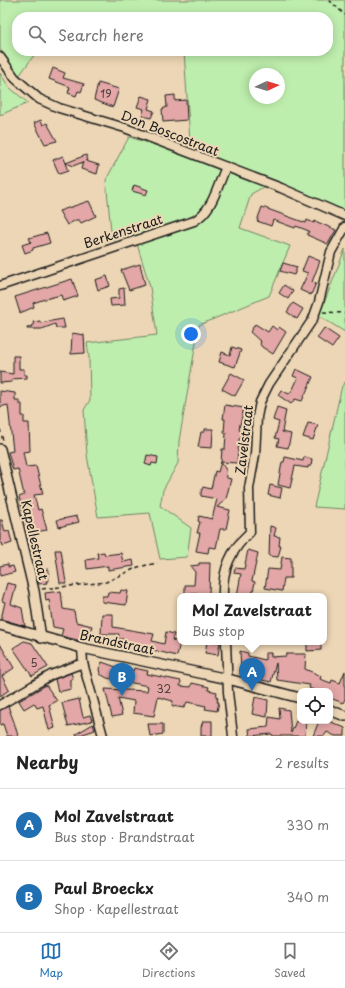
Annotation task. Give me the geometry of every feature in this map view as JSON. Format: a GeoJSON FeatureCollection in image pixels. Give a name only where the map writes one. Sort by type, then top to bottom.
{"type":"FeatureCollection","features":[{"type":"Feature","properties":{"kind":"street","name":"Don Boscostraat"},"geometry":{"type":"LineString","coordinates":[[0,57],[15,78],[39,99],[59,108],[125,128],[281,188],[345,216]]}},
{"type":"Feature","properties":{"kind":"street","name":"Berkenstraat"},"geometry":{"type":"LineString","coordinates":[[0,286],[194,221],[202,216],[209,208],[226,167]]}},
{"type":"Feature","properties":{"kind":"street","name":"Zavelstraat"},"geometry":{"type":"LineString","coordinates":[[223,593],[224,575],[227,562],[238,543],[250,532],[250,488],[255,455],[257,417],[260,402],[269,384],[316,312],[331,252],[345,227]]}},
{"type":"Feature","properties":{"kind":"street","name":"Kapellestraat"},"geometry":{"type":"LineString","coordinates":[[1,454],[34,591],[41,638]]}},
{"type":"Feature","properties":{"kind":"street","name":"Brandstraat"},"geometry":{"type":"LineString","coordinates":[[0,625],[41,638],[82,648],[228,679],[297,697]]}},
{"type":"Feature","properties":{"kind":"street"},"geometry":{"type":"LineString","coordinates":[[226,645],[233,736]]}},
{"type":"Feature","properties":{"kind":"street"},"geometry":{"type":"LineString","coordinates":[[82,648],[83,663],[103,736]]}},
{"type":"Feature","properties":{"kind":"street"},"geometry":{"type":"LineString","coordinates":[[0,705],[51,675],[83,663]]}},
{"type":"Feature","properties":{"kind":"street"},"geometry":{"type":"LineString","coordinates":[[333,711],[345,716]]}},
{"type":"Feature","properties":{"kind":"path"},"geometry":{"type":"LineString","coordinates":[[329,0],[342,13],[345,14]]}},
{"type":"Feature","properties":{"kind":"path"},"geometry":{"type":"LineString","coordinates":[[316,312],[345,313]]}},
{"type":"Feature","properties":{"kind":"path"},"geometry":{"type":"LineString","coordinates":[[34,591],[106,582],[138,567],[157,563]]}},
{"type":"Feature","properties":{"kind":"green space"},"geometry":{"type":"Polygon","coordinates":[[[0,0],[345,0],[345,211],[270,179],[265,186],[251,194],[240,228],[290,246],[269,296],[199,325],[179,441],[178,463],[163,490],[160,506],[191,528],[187,557],[160,559],[150,513],[98,517],[87,455],[84,410],[90,400],[89,357],[87,343],[157,335],[150,287],[134,234],[112,241],[106,180],[129,137],[191,156],[184,56],[333,56],[333,12],[12,12],[12,56],[33,56],[19,76],[0,49],[0,0]]]}},
{"type":"Feature","properties":{"kind":"green space"},"geometry":{"type":"Polygon","coordinates":[[[0,73],[9,87],[28,103],[0,115],[0,73]]]}},
{"type":"Feature","properties":{"kind":"green space"},"geometry":{"type":"Polygon","coordinates":[[[345,249],[345,332],[319,316],[345,249]]]}},
{"type":"Feature","properties":{"kind":"green space"},"geometry":{"type":"Polygon","coordinates":[[[345,382],[345,509],[314,507],[342,386],[345,382]]]}},
{"type":"Feature","properties":{"kind":"building"},"geometry":{"type":"Polygon","coordinates":[[[53,68],[65,73],[63,78],[84,84],[81,92],[78,91],[76,96],[68,93],[70,87],[49,79],[53,68]]]}},
{"type":"Feature","properties":{"kind":"building"},"geometry":{"type":"Polygon","coordinates":[[[98,83],[119,89],[113,107],[94,100],[98,83]]]}},
{"type":"Feature","properties":{"kind":"building"},"geometry":{"type":"Polygon","coordinates":[[[175,95],[175,101],[186,100],[187,120],[163,122],[162,109],[167,107],[166,96],[175,95]]]}},
{"type":"Feature","properties":{"kind":"building"},"geometry":{"type":"Polygon","coordinates":[[[141,96],[151,99],[148,109],[154,111],[151,118],[142,116],[144,109],[137,107],[141,96]]]}},
{"type":"Feature","properties":{"kind":"building"},"geometry":{"type":"Polygon","coordinates":[[[41,120],[43,125],[47,123],[57,141],[45,144],[34,123],[41,120]]]}},
{"type":"Feature","properties":{"kind":"building"},"geometry":{"type":"Polygon","coordinates":[[[86,155],[88,160],[86,161],[99,165],[97,174],[81,169],[83,162],[73,166],[65,163],[68,171],[59,174],[53,160],[63,156],[66,163],[86,155]]]}},
{"type":"Feature","properties":{"kind":"building"},"geometry":{"type":"Polygon","coordinates":[[[134,185],[148,190],[146,195],[132,191],[134,185]]]}},
{"type":"Feature","properties":{"kind":"building"},"geometry":{"type":"Polygon","coordinates":[[[89,201],[96,216],[81,223],[79,220],[76,220],[67,225],[59,211],[89,201]]]}},
{"type":"Feature","properties":{"kind":"building"},"geometry":{"type":"Polygon","coordinates":[[[262,207],[306,223],[307,220],[314,223],[315,221],[336,230],[328,244],[307,235],[309,231],[296,226],[295,228],[273,220],[271,226],[257,221],[262,207]]]}},
{"type":"Feature","properties":{"kind":"building"},"geometry":{"type":"Polygon","coordinates":[[[47,233],[50,243],[33,248],[33,250],[25,253],[22,245],[31,242],[29,238],[47,233]]]}},
{"type":"Feature","properties":{"kind":"building"},"geometry":{"type":"Polygon","coordinates":[[[308,256],[320,261],[312,282],[316,283],[311,295],[300,290],[308,273],[302,271],[308,256]]]}},
{"type":"Feature","properties":{"kind":"building"},"geometry":{"type":"Polygon","coordinates":[[[283,263],[297,267],[294,275],[280,271],[283,263]]]}},
{"type":"Feature","properties":{"kind":"building"},"geometry":{"type":"Polygon","coordinates":[[[140,264],[145,285],[129,290],[121,270],[140,264]]]}},
{"type":"Feature","properties":{"kind":"building"},"geometry":{"type":"Polygon","coordinates":[[[107,276],[110,286],[98,290],[95,280],[107,276]]]}},
{"type":"Feature","properties":{"kind":"building"},"geometry":{"type":"Polygon","coordinates":[[[72,279],[78,296],[63,301],[61,295],[45,299],[33,303],[34,307],[20,313],[15,297],[72,279]]]}},
{"type":"Feature","properties":{"kind":"building"},"geometry":{"type":"Polygon","coordinates":[[[284,285],[293,291],[288,299],[279,293],[284,285]]]}},
{"type":"Feature","properties":{"kind":"building"},"geometry":{"type":"Polygon","coordinates":[[[124,288],[125,305],[111,306],[110,299],[119,298],[119,289],[124,288]]]}},
{"type":"Feature","properties":{"kind":"building"},"geometry":{"type":"Polygon","coordinates":[[[293,303],[303,309],[297,319],[287,312],[293,303]]]}},
{"type":"Feature","properties":{"kind":"building"},"geometry":{"type":"Polygon","coordinates":[[[63,319],[65,328],[56,328],[55,324],[42,329],[27,329],[34,325],[33,322],[40,321],[40,323],[63,319]]]}},
{"type":"Feature","properties":{"kind":"building"},"geometry":{"type":"Polygon","coordinates":[[[255,324],[268,332],[272,326],[277,330],[279,327],[286,332],[273,354],[262,347],[260,344],[261,342],[250,332],[255,324]]]}},
{"type":"Feature","properties":{"kind":"building"},"geometry":{"type":"Polygon","coordinates":[[[324,328],[339,338],[332,348],[317,338],[324,328]]]}},
{"type":"Feature","properties":{"kind":"building"},"geometry":{"type":"Polygon","coordinates":[[[72,333],[84,335],[85,353],[71,354],[72,333]]]}},
{"type":"Feature","properties":{"kind":"building"},"geometry":{"type":"Polygon","coordinates":[[[232,347],[241,350],[235,367],[219,362],[222,352],[230,355],[232,347]]]}},
{"type":"Feature","properties":{"kind":"building"},"geometry":{"type":"Polygon","coordinates":[[[13,356],[19,356],[19,369],[24,369],[24,375],[27,375],[27,378],[12,379],[12,382],[0,383],[0,372],[13,374],[13,356]]]}},
{"type":"Feature","properties":{"kind":"building"},"geometry":{"type":"Polygon","coordinates":[[[296,369],[313,377],[302,401],[295,399],[291,404],[278,395],[281,390],[289,394],[293,389],[298,378],[293,376],[296,369]]]}},
{"type":"Feature","properties":{"kind":"building"},"geometry":{"type":"Polygon","coordinates":[[[231,373],[244,380],[235,396],[222,389],[231,373]]]}},
{"type":"Feature","properties":{"kind":"building"},"geometry":{"type":"Polygon","coordinates":[[[0,391],[15,393],[15,400],[19,400],[19,404],[22,404],[22,416],[24,416],[24,423],[29,423],[30,451],[23,452],[26,467],[36,466],[43,494],[34,495],[38,510],[41,509],[47,530],[29,533],[19,497],[24,495],[18,469],[13,470],[8,452],[13,451],[8,405],[0,407],[0,391]]]}},
{"type":"Feature","properties":{"kind":"building"},"geometry":{"type":"Polygon","coordinates":[[[225,405],[244,408],[239,429],[243,437],[239,439],[237,463],[221,462],[222,449],[225,449],[226,433],[224,433],[225,419],[223,419],[225,405]]]}},
{"type":"Feature","properties":{"kind":"building"},"geometry":{"type":"Polygon","coordinates":[[[277,407],[286,410],[282,432],[291,434],[288,448],[277,446],[279,439],[275,438],[279,422],[273,420],[277,407]]]}},
{"type":"Feature","properties":{"kind":"building"},"geometry":{"type":"Polygon","coordinates":[[[308,423],[318,425],[313,440],[303,437],[308,423]]]}},
{"type":"Feature","properties":{"kind":"building"},"geometry":{"type":"Polygon","coordinates":[[[205,429],[213,429],[212,448],[198,447],[201,432],[205,432],[205,429]]]}},
{"type":"Feature","properties":{"kind":"building"},"geometry":{"type":"Polygon","coordinates":[[[147,455],[158,457],[157,464],[152,463],[151,466],[145,464],[147,455]]]}},
{"type":"Feature","properties":{"kind":"building"},"geometry":{"type":"Polygon","coordinates":[[[285,457],[303,461],[304,457],[312,459],[311,466],[308,466],[308,468],[295,466],[290,488],[278,485],[282,462],[284,462],[285,457]]]}},
{"type":"Feature","properties":{"kind":"building"},"geometry":{"type":"Polygon","coordinates":[[[221,462],[226,470],[227,478],[231,479],[226,499],[217,507],[230,510],[226,529],[220,529],[216,548],[209,547],[208,553],[196,551],[200,533],[197,533],[200,522],[198,521],[199,516],[212,519],[217,499],[201,496],[201,492],[203,487],[211,489],[215,471],[218,472],[221,462]]]}},
{"type":"Feature","properties":{"kind":"building"},"geometry":{"type":"Polygon","coordinates":[[[270,485],[282,488],[280,498],[268,495],[270,485]]]}},
{"type":"Feature","properties":{"kind":"building"},"geometry":{"type":"Polygon","coordinates":[[[77,516],[79,522],[59,527],[57,520],[77,516]]]}},
{"type":"Feature","properties":{"kind":"building"},"geometry":{"type":"Polygon","coordinates":[[[0,520],[2,520],[5,532],[9,531],[12,543],[3,546],[2,543],[0,543],[0,520]]]}},
{"type":"Feature","properties":{"kind":"building"},"geometry":{"type":"Polygon","coordinates":[[[270,526],[276,528],[274,536],[280,537],[279,546],[281,546],[278,557],[269,556],[270,526]]]}},
{"type":"Feature","properties":{"kind":"building"},"geometry":{"type":"Polygon","coordinates":[[[55,550],[61,550],[66,583],[60,583],[55,550]]]}},
{"type":"Feature","properties":{"kind":"building"},"geometry":{"type":"Polygon","coordinates":[[[248,550],[258,553],[252,581],[255,582],[253,593],[238,593],[241,574],[234,573],[235,568],[244,569],[248,550]]]}},
{"type":"Feature","properties":{"kind":"building"},"geometry":{"type":"Polygon","coordinates":[[[104,552],[105,555],[121,553],[123,562],[133,560],[134,566],[108,570],[108,566],[87,569],[86,560],[98,558],[97,553],[104,552]]]}},
{"type":"Feature","properties":{"kind":"building"},"geometry":{"type":"Polygon","coordinates":[[[282,557],[291,558],[291,578],[284,578],[282,591],[265,588],[268,569],[280,570],[282,557]]]}},
{"type":"Feature","properties":{"kind":"building"},"geometry":{"type":"Polygon","coordinates":[[[199,563],[210,563],[209,593],[185,593],[185,585],[194,585],[195,572],[190,566],[199,565],[199,563]]]}},
{"type":"Feature","properties":{"kind":"building"},"geometry":{"type":"Polygon","coordinates":[[[8,564],[8,567],[13,566],[15,572],[0,576],[0,566],[8,564]]]}},
{"type":"Feature","properties":{"kind":"building"},"geometry":{"type":"Polygon","coordinates":[[[48,569],[49,581],[46,581],[47,583],[39,584],[36,571],[48,569]]]}},
{"type":"Feature","properties":{"kind":"building"},"geometry":{"type":"Polygon","coordinates":[[[7,583],[16,585],[11,604],[22,608],[25,626],[1,619],[5,602],[2,601],[7,583]]]}},
{"type":"Feature","properties":{"kind":"building"},"geometry":{"type":"Polygon","coordinates":[[[121,590],[128,591],[126,605],[102,602],[102,596],[107,596],[108,592],[120,593],[121,590]]]}},
{"type":"Feature","properties":{"kind":"building"},"geometry":{"type":"Polygon","coordinates":[[[61,591],[63,609],[74,611],[76,622],[92,626],[89,635],[83,634],[81,641],[61,636],[63,629],[53,627],[49,600],[46,601],[45,593],[61,591]]]}},
{"type":"Feature","properties":{"kind":"building"},"geometry":{"type":"Polygon","coordinates":[[[102,614],[113,614],[113,627],[154,634],[152,641],[164,644],[166,632],[174,634],[172,640],[177,641],[177,645],[179,645],[177,656],[125,643],[126,640],[118,638],[119,634],[101,634],[102,614]]]}},
{"type":"Feature","properties":{"kind":"building"},"geometry":{"type":"Polygon","coordinates":[[[24,641],[32,643],[48,667],[32,676],[13,648],[24,641]]]}},
{"type":"Feature","properties":{"kind":"building"},"geometry":{"type":"Polygon","coordinates":[[[0,644],[14,668],[2,676],[9,690],[0,696],[0,644]]]}},
{"type":"Feature","properties":{"kind":"building"},"geometry":{"type":"Polygon","coordinates":[[[206,645],[220,645],[218,655],[205,653],[206,645]]]}},
{"type":"Feature","properties":{"kind":"building"},"geometry":{"type":"Polygon","coordinates":[[[307,645],[321,645],[321,650],[307,651],[307,645]]]}},
{"type":"Feature","properties":{"kind":"building"},"geometry":{"type":"Polygon","coordinates":[[[240,651],[248,653],[248,656],[265,660],[265,653],[271,653],[271,657],[286,656],[286,654],[306,654],[305,669],[321,676],[320,679],[331,683],[332,680],[340,683],[345,671],[345,699],[343,703],[333,699],[333,688],[309,688],[310,685],[277,680],[276,663],[271,682],[262,680],[263,675],[241,670],[240,651]]]}},
{"type":"Feature","properties":{"kind":"building"},"geometry":{"type":"Polygon","coordinates":[[[102,662],[116,667],[115,670],[128,673],[129,670],[133,671],[134,668],[148,671],[147,674],[181,681],[180,686],[191,687],[192,683],[209,687],[208,690],[217,692],[217,702],[219,702],[217,711],[205,709],[206,706],[187,702],[184,708],[172,706],[173,701],[158,697],[154,716],[133,713],[134,701],[118,698],[122,715],[112,717],[105,689],[147,691],[148,686],[107,678],[100,674],[99,669],[102,662]]]}},
{"type":"Feature","properties":{"kind":"building"},"geometry":{"type":"Polygon","coordinates":[[[71,673],[73,679],[71,679],[71,689],[58,692],[55,679],[71,673]]]}},
{"type":"Feature","properties":{"kind":"building"},"geometry":{"type":"Polygon","coordinates":[[[46,685],[57,701],[49,705],[55,728],[49,730],[43,706],[37,708],[34,703],[24,709],[19,701],[46,685]]]}},
{"type":"Feature","properties":{"kind":"building"},"geometry":{"type":"Polygon","coordinates":[[[255,697],[268,700],[267,717],[252,714],[255,697]]]}},
{"type":"Feature","properties":{"kind":"building"},"geometry":{"type":"Polygon","coordinates":[[[79,699],[83,717],[90,715],[92,721],[68,726],[62,703],[79,699]]]}},
{"type":"Feature","properties":{"kind":"building"},"geometry":{"type":"Polygon","coordinates":[[[8,706],[18,736],[7,736],[3,724],[0,725],[0,710],[8,706]]]}},
{"type":"Feature","properties":{"kind":"building"},"geometry":{"type":"Polygon","coordinates":[[[279,708],[289,710],[291,733],[297,721],[297,724],[306,724],[305,736],[273,736],[272,734],[250,736],[249,729],[268,727],[269,717],[280,719],[279,708]]]}},
{"type":"Feature","properties":{"kind":"building"},"geometry":{"type":"Polygon","coordinates":[[[203,721],[212,721],[212,736],[201,736],[203,721]]]}},
{"type":"Feature","properties":{"kind":"building"},"geometry":{"type":"Polygon","coordinates":[[[333,723],[345,728],[345,736],[335,736],[327,732],[324,736],[313,736],[318,724],[333,724],[333,723]]]}},
{"type":"Feature","properties":{"kind":"building"},"geometry":{"type":"Polygon","coordinates":[[[93,724],[95,730],[77,736],[76,734],[93,724]]]}},
{"type":"Feature","properties":{"kind":"building"},"geometry":{"type":"Polygon","coordinates":[[[148,724],[163,724],[163,734],[150,736],[148,724]]]}},
{"type":"Feature","properties":{"kind":"place","name":"Mol Zavelstraat"},"geometry":{"type":"Point","coordinates":[252,691]}},
{"type":"Feature","properties":{"kind":"place","name":"Paul Broeckx"},"geometry":{"type":"Point","coordinates":[122,696]}}]}
